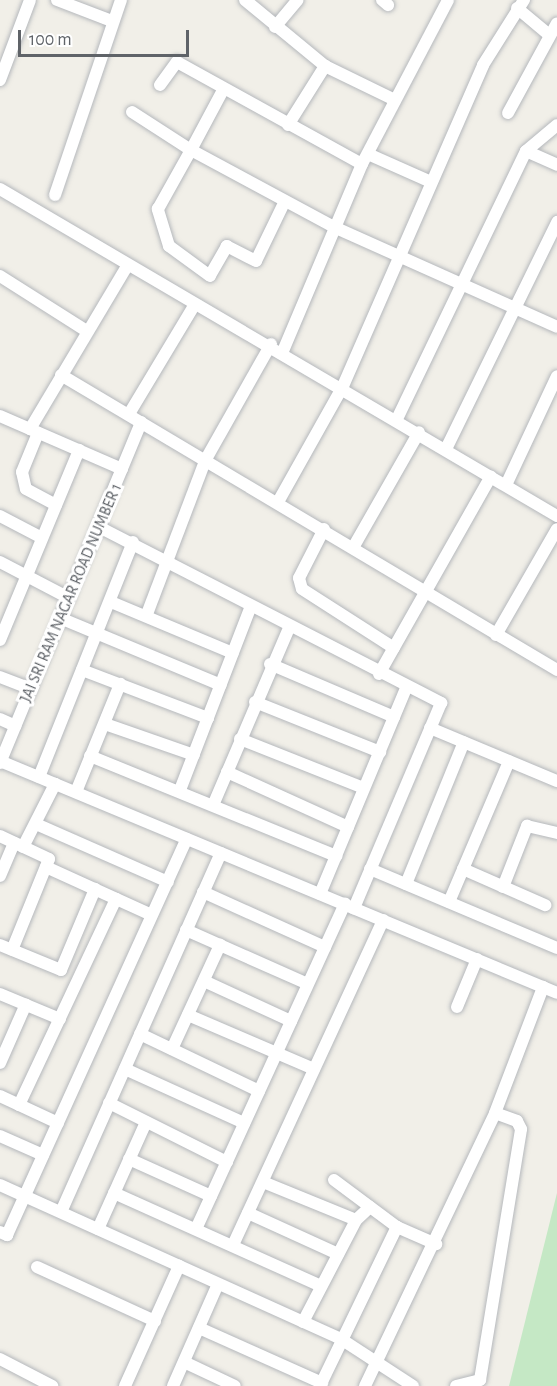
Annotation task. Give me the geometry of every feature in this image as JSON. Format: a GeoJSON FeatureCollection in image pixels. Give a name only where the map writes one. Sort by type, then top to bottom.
{"type":"FeatureCollection","features":[{"type":"Feature","properties":{"kind":"street"},"geometry":{"type":"LineString","coordinates":[[0,80],[30,0]]}},
{"type":"Feature","properties":{"kind":"street"},"geometry":{"type":"LineString","coordinates":[[57,0],[112,21]]}},
{"type":"Feature","properties":{"kind":"street"},"geometry":{"type":"LineString","coordinates":[[56,195],[112,21],[121,0]]}},
{"type":"Feature","properties":{"kind":"street"},"geometry":{"type":"LineString","coordinates":[[245,0],[325,66],[394,100]]}},
{"type":"Feature","properties":{"kind":"street"},"geometry":{"type":"LineString","coordinates":[[275,27],[298,0]]}},
{"type":"Feature","properties":{"kind":"street"},"geometry":{"type":"LineString","coordinates":[[283,351],[365,159],[448,0]]}},
{"type":"Feature","properties":{"kind":"street"},"geometry":{"type":"LineString","coordinates":[[278,502],[343,386],[402,256],[431,182],[483,65],[520,4],[548,33]]}},
{"type":"Feature","properties":{"kind":"street"},"geometry":{"type":"LineString","coordinates":[[508,113],[548,33],[557,23]]}},
{"type":"Feature","properties":{"kind":"street"},"geometry":{"type":"LineString","coordinates":[[160,85],[177,62],[223,90],[288,124],[365,159],[431,182]]}},
{"type":"Feature","properties":{"kind":"street"},"geometry":{"type":"LineString","coordinates":[[288,124],[325,66]]}},
{"type":"Feature","properties":{"kind":"street"},"geometry":{"type":"LineString","coordinates":[[223,90],[158,209],[169,246],[210,276],[227,246],[256,261],[284,203]]}},
{"type":"Feature","properties":{"kind":"street"},"geometry":{"type":"LineString","coordinates":[[132,112],[191,150],[284,203],[336,228],[463,281],[557,327]]}},
{"type":"Feature","properties":{"kind":"street"},"geometry":{"type":"LineString","coordinates":[[398,419],[526,151],[557,125]]}},
{"type":"Feature","properties":{"kind":"street"},"geometry":{"type":"LineString","coordinates":[[526,151],[557,165]]}},
{"type":"Feature","properties":{"kind":"street"},"geometry":{"type":"LineString","coordinates":[[0,189],[127,267],[271,344],[343,386],[557,516]]}},
{"type":"Feature","properties":{"kind":"street"},"geometry":{"type":"LineString","coordinates":[[446,449],[557,222]]}},
{"type":"Feature","properties":{"kind":"street"},"geometry":{"type":"LineString","coordinates":[[56,505],[26,489],[22,472],[34,431],[85,330],[127,267]]}},
{"type":"Feature","properties":{"kind":"street"},"geometry":{"type":"LineString","coordinates":[[0,276],[85,330]]}},
{"type":"Feature","properties":{"kind":"street"},"geometry":{"type":"LineString","coordinates":[[129,414],[195,304]]}},
{"type":"Feature","properties":{"kind":"street"},"geometry":{"type":"LineString","coordinates":[[147,614],[206,459],[271,344]]}},
{"type":"Feature","properties":{"kind":"street"},"geometry":{"type":"LineString","coordinates":[[61,375],[354,546],[496,635],[557,670]]}},
{"type":"Feature","properties":{"kind":"street"},"geometry":{"type":"LineString","coordinates":[[506,485],[557,376]]}},
{"type":"Feature","properties":{"kind":"street"},"geometry":{"type":"LineString","coordinates":[[0,416],[122,469]]}},
{"type":"Feature","properties":{"kind":"street","name":"JAI SRI RAM NAGAR ROAD NUMBER 1"},"geometry":{"type":"LineString","coordinates":[[0,762],[141,422]]}},
{"type":"Feature","properties":{"kind":"street"},"geometry":{"type":"LineString","coordinates":[[354,546],[419,432]]}},
{"type":"Feature","properties":{"kind":"street"},"geometry":{"type":"LineString","coordinates":[[0,640],[79,450]]}},
{"type":"Feature","properties":{"kind":"street"},"geometry":{"type":"LineString","coordinates":[[379,674],[491,476]]}},
{"type":"Feature","properties":{"kind":"street"},"geometry":{"type":"LineString","coordinates":[[0,516],[42,538]]}},
{"type":"Feature","properties":{"kind":"street"},"geometry":{"type":"LineString","coordinates":[[99,526],[169,560],[289,628],[441,703],[370,869],[325,947],[196,1228]]}},
{"type":"Feature","properties":{"kind":"street"},"geometry":{"type":"LineString","coordinates":[[324,529],[299,578],[302,589],[394,648]]}},
{"type":"Feature","properties":{"kind":"street"},"geometry":{"type":"LineString","coordinates":[[496,635],[557,529]]}},
{"type":"Feature","properties":{"kind":"street"},"geometry":{"type":"LineString","coordinates":[[39,777],[111,602],[133,542]]}},
{"type":"Feature","properties":{"kind":"street"},"geometry":{"type":"LineString","coordinates":[[0,562],[69,598]]}},
{"type":"Feature","properties":{"kind":"street"},"geometry":{"type":"LineString","coordinates":[[111,602],[147,614],[233,653]]}},
{"type":"Feature","properties":{"kind":"street"},"geometry":{"type":"LineString","coordinates":[[180,790],[251,606]]}},
{"type":"Feature","properties":{"kind":"street"},"geometry":{"type":"LineString","coordinates":[[60,618],[96,635],[221,685]]}},
{"type":"Feature","properties":{"kind":"street"},"geometry":{"type":"LineString","coordinates":[[214,803],[270,664],[289,628]]}},
{"type":"Feature","properties":{"kind":"street"},"geometry":{"type":"LineString","coordinates":[[270,664],[394,717]]}},
{"type":"Feature","properties":{"kind":"street"},"geometry":{"type":"LineString","coordinates":[[82,670],[208,718]]}},
{"type":"Feature","properties":{"kind":"street"},"geometry":{"type":"LineString","coordinates":[[0,677],[31,689]]}},
{"type":"Feature","properties":{"kind":"street"},"geometry":{"type":"LineString","coordinates":[[76,792],[120,684]]}},
{"type":"Feature","properties":{"kind":"street"},"geometry":{"type":"LineString","coordinates":[[320,894],[407,686]]}},
{"type":"Feature","properties":{"kind":"street"},"geometry":{"type":"LineString","coordinates":[[255,702],[380,752]]}},
{"type":"Feature","properties":{"kind":"street"},"geometry":{"type":"LineString","coordinates":[[0,719],[16,726]]}},
{"type":"Feature","properties":{"kind":"street"},"geometry":{"type":"LineString","coordinates":[[105,724],[194,755]]}},
{"type":"Feature","properties":{"kind":"street"},"geometry":{"type":"LineString","coordinates":[[430,728],[557,781]]}},
{"type":"Feature","properties":{"kind":"street"},"geometry":{"type":"LineString","coordinates":[[240,739],[364,788]]}},
{"type":"Feature","properties":{"kind":"street"},"geometry":{"type":"LineString","coordinates":[[406,884],[464,742]]}},
{"type":"Feature","properties":{"kind":"street"},"geometry":{"type":"LineString","coordinates":[[90,756],[214,803],[336,856]]}},
{"type":"Feature","properties":{"kind":"street"},"geometry":{"type":"LineString","coordinates":[[449,902],[509,760]]}},
{"type":"Feature","properties":{"kind":"street"},"geometry":{"type":"LineString","coordinates":[[0,762],[557,993]]}},
{"type":"Feature","properties":{"kind":"street"},"geometry":{"type":"LineString","coordinates":[[227,772],[348,827]]}},
{"type":"Feature","properties":{"kind":"street"},"geometry":{"type":"LineString","coordinates":[[0,876],[19,845],[36,824],[55,784]]}},
{"type":"Feature","properties":{"kind":"street"},"geometry":{"type":"LineString","coordinates":[[36,824],[168,882]]}},
{"type":"Feature","properties":{"kind":"street"},"geometry":{"type":"LineString","coordinates":[[503,887],[527,826],[557,833]]}},
{"type":"Feature","properties":{"kind":"street"},"geometry":{"type":"LineString","coordinates":[[0,836],[49,859],[12,950]]}},
{"type":"Feature","properties":{"kind":"street"},"geometry":{"type":"LineString","coordinates":[[0,1232],[7,1235],[187,839]]}},
{"type":"Feature","properties":{"kind":"street"},"geometry":{"type":"LineString","coordinates":[[61,1212],[221,853]]}},
{"type":"Feature","properties":{"kind":"street"},"geometry":{"type":"LineString","coordinates":[[46,867],[152,915]]}},
{"type":"Feature","properties":{"kind":"street"},"geometry":{"type":"LineString","coordinates":[[370,869],[557,948]]}},
{"type":"Feature","properties":{"kind":"street"},"geometry":{"type":"LineString","coordinates":[[463,869],[545,905]]}},
{"type":"Feature","properties":{"kind":"street"},"geometry":{"type":"LineString","coordinates":[[0,945],[61,970],[95,889]]}},
{"type":"Feature","properties":{"kind":"street"},"geometry":{"type":"LineString","coordinates":[[203,892],[325,947]]}},
{"type":"Feature","properties":{"kind":"street"},"geometry":{"type":"LineString","coordinates":[[19,1105],[116,899]]}},
{"type":"Feature","properties":{"kind":"street"},"geometry":{"type":"LineString","coordinates":[[233,1245],[383,920]]}},
{"type":"Feature","properties":{"kind":"street"},"geometry":{"type":"LineString","coordinates":[[186,930],[308,984]]}},
{"type":"Feature","properties":{"kind":"street"},"geometry":{"type":"LineString","coordinates":[[172,1050],[220,945]]}},
{"type":"Feature","properties":{"kind":"street"},"geometry":{"type":"LineString","coordinates":[[457,1007],[477,959]]}},
{"type":"Feature","properties":{"kind":"street"},"geometry":{"type":"LineString","coordinates":[[204,981],[291,1021]]}},
{"type":"Feature","properties":{"kind":"street"},"geometry":{"type":"LineString","coordinates":[[365,1386],[436,1244],[495,1113],[543,987]]}},
{"type":"Feature","properties":{"kind":"street"},"geometry":{"type":"LineString","coordinates":[[0,994],[60,1019]]}},
{"type":"Feature","properties":{"kind":"street"},"geometry":{"type":"LineString","coordinates":[[0,1063],[26,1005]]}},
{"type":"Feature","properties":{"kind":"street"},"geometry":{"type":"LineString","coordinates":[[188,1016],[314,1070]]}},
{"type":"Feature","properties":{"kind":"street"},"geometry":{"type":"LineString","coordinates":[[140,1034],[259,1091]]}},
{"type":"Feature","properties":{"kind":"street"},"geometry":{"type":"LineString","coordinates":[[124,1069],[244,1123]]}},
{"type":"Feature","properties":{"kind":"street"},"geometry":{"type":"LineString","coordinates":[[0,1096],[58,1123]]}},
{"type":"Feature","properties":{"kind":"street"},"geometry":{"type":"LineString","coordinates":[[109,1103],[227,1161]]}},
{"type":"Feature","properties":{"kind":"street"},"geometry":{"type":"LineString","coordinates":[[456,1386],[480,1380],[521,1129],[517,1121],[495,1113]]}},
{"type":"Feature","properties":{"kind":"street"},"geometry":{"type":"LineString","coordinates":[[98,1229],[146,1122]]}},
{"type":"Feature","properties":{"kind":"street"},"geometry":{"type":"LineString","coordinates":[[0,1136],[43,1155]]}},
{"type":"Feature","properties":{"kind":"street"},"geometry":{"type":"LineString","coordinates":[[129,1159],[211,1196]]}},
{"type":"Feature","properties":{"kind":"street"},"geometry":{"type":"LineString","coordinates":[[334,1179],[397,1227],[436,1244]]}},
{"type":"Feature","properties":{"kind":"street"},"geometry":{"type":"LineString","coordinates":[[262,1182],[356,1220]]}},
{"type":"Feature","properties":{"kind":"street"},"geometry":{"type":"LineString","coordinates":[[0,1185],[341,1339],[375,1365],[413,1386]]}},
{"type":"Feature","properties":{"kind":"street"},"geometry":{"type":"LineString","coordinates":[[114,1193],[321,1286]]}},
{"type":"Feature","properties":{"kind":"street"},"geometry":{"type":"LineString","coordinates":[[303,1322],[356,1220],[370,1206]]}},
{"type":"Feature","properties":{"kind":"street"},"geometry":{"type":"LineString","coordinates":[[248,1213],[338,1254]]}},
{"type":"Feature","properties":{"kind":"street"},"geometry":{"type":"LineString","coordinates":[[199,1328],[321,1384],[397,1227]]}},
{"type":"Feature","properties":{"kind":"street"},"geometry":{"type":"LineString","coordinates":[[125,1386],[179,1266]]}},
{"type":"Feature","properties":{"kind":"street"},"geometry":{"type":"LineString","coordinates":[[37,1267],[155,1321]]}},
{"type":"Feature","properties":{"kind":"street"},"geometry":{"type":"LineString","coordinates":[[173,1386],[218,1284]]}},
{"type":"Feature","properties":{"kind":"street"},"geometry":{"type":"LineString","coordinates":[[0,1359],[31,1382],[52,1386]]}},
{"type":"Feature","properties":{"kind":"street"},"geometry":{"type":"LineString","coordinates":[[184,1362],[214,1382],[235,1386]]}},
{"type":"Feature","properties":{"kind":"green space"},"geometry":{"type":"Polygon","coordinates":[[[557,1193],[557,1386],[509,1386],[557,1193]]]}}]}
